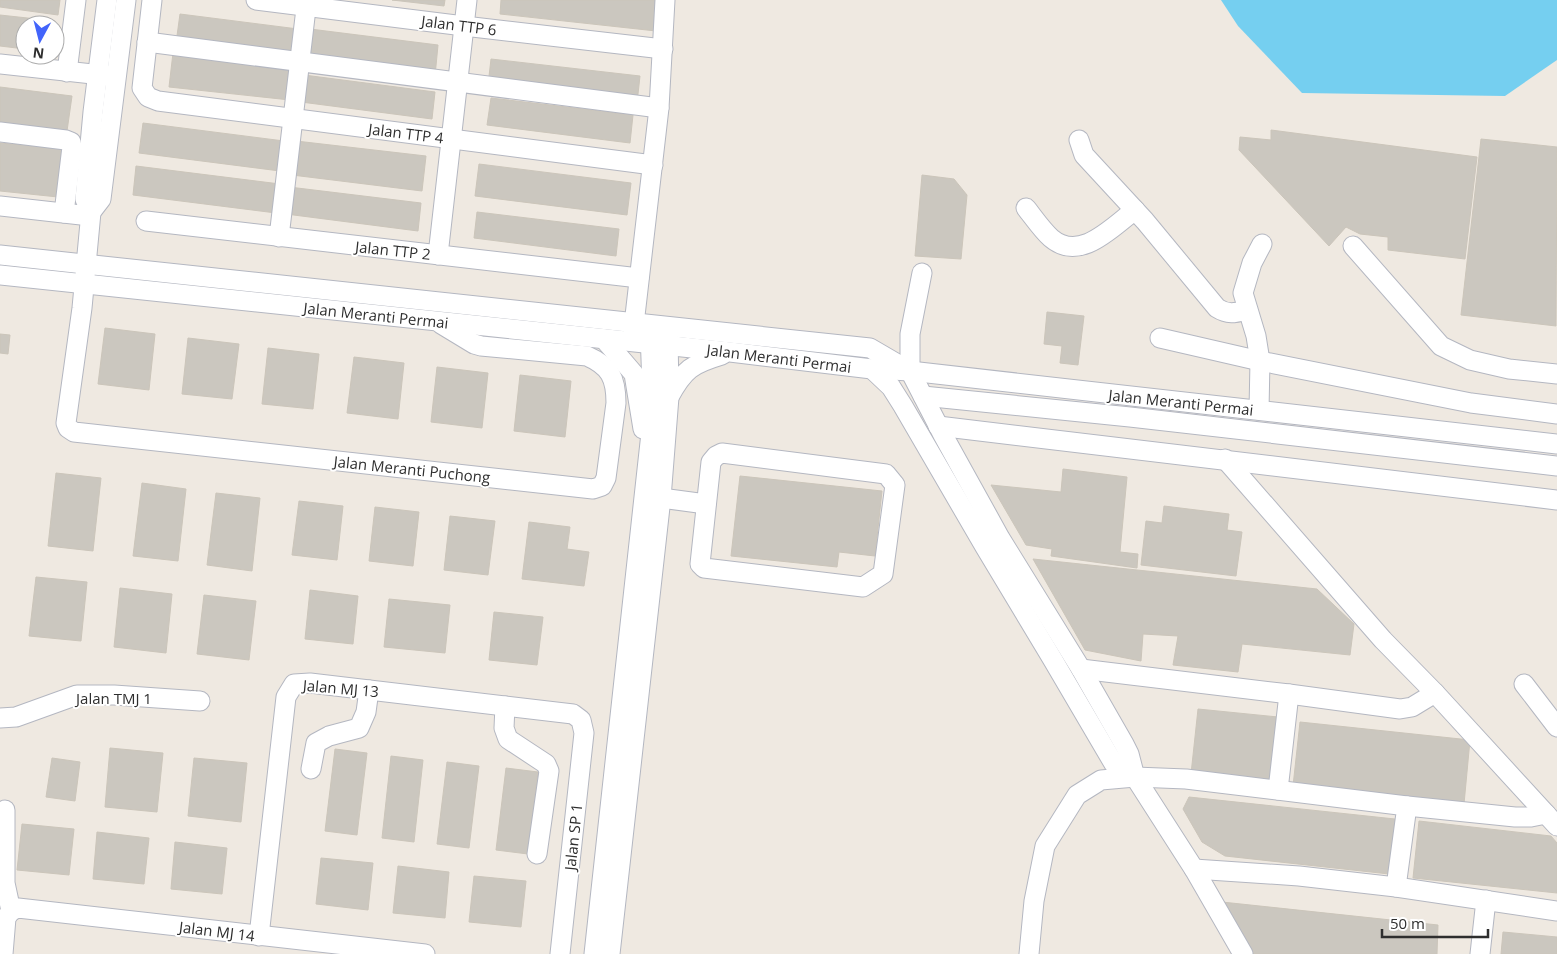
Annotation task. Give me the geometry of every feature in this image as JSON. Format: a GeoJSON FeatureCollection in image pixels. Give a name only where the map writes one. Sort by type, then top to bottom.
{"type":"FeatureCollection","features":[{"type":"Feature","properties":{"kind":"street"},"geometry":{"type":"LineString","coordinates":[[67,72],[76,0]]}},
{"type":"Feature","properties":{"kind":"street"},"geometry":{"type":"LineString","coordinates":[[107,0],[108,76]]}},
{"type":"Feature","properties":{"kind":"street"},"geometry":{"type":"LineString","coordinates":[[108,76],[126,0]]}},
{"type":"Feature","properties":{"kind":"street"},"geometry":{"type":"LineString","coordinates":[[152,0],[147,42],[659,108]]}},
{"type":"Feature","properties":{"kind":"street","name":"Jalan TTP 6"},"geometry":{"type":"LineString","coordinates":[[256,0],[307,3],[464,26],[663,48]]}},
{"type":"Feature","properties":{"kind":"street"},"geometry":{"type":"LineString","coordinates":[[438,255],[466,0]]}},
{"type":"Feature","properties":{"kind":"street"},"geometry":{"type":"LineString","coordinates":[[610,954],[661,498],[669,397],[659,345],[651,324],[639,278],[659,108],[665,0]]}},
{"type":"Feature","properties":{"kind":"street"},"geometry":{"type":"LineString","coordinates":[[279,237],[307,3]]}},
{"type":"Feature","properties":{"kind":"street","name":"Jalan TTP 4"},"geometry":{"type":"LineString","coordinates":[[147,42],[142,88],[148,97],[158,101],[653,165]]}},
{"type":"Feature","properties":{"kind":"street"},"geometry":{"type":"LineString","coordinates":[[0,64],[108,76]]}},
{"type":"Feature","properties":{"kind":"street","name":"Jalan Meranti Puchong"},"geometry":{"type":"LineString","coordinates":[[108,76],[93,112],[85,199],[91,214],[82,308],[66,423],[68,428],[74,432],[593,489],[602,486],[606,478],[616,392],[609,372],[601,362],[587,356],[481,346],[474,344],[437,321]]}},
{"type":"Feature","properties":{"kind":"street"},"geometry":{"type":"LineString","coordinates":[[0,132],[71,142],[64,213]]}},
{"type":"Feature","properties":{"kind":"street"},"geometry":{"type":"LineString","coordinates":[[1079,140],[1084,155],[1134,210],[1217,308],[1224,312],[1232,313],[1247,310]]}},
{"type":"Feature","properties":{"kind":"street"},"geometry":{"type":"LineString","coordinates":[[0,206],[91,214]]}},
{"type":"Feature","properties":{"kind":"street"},"geometry":{"type":"LineString","coordinates":[[1026,208],[1051,238],[1061,244],[1075,248],[1093,242],[1134,210]]}},
{"type":"Feature","properties":{"kind":"street","name":"Jalan TTP 2"},"geometry":{"type":"LineString","coordinates":[[146,221],[639,278]]}},
{"type":"Feature","properties":{"kind":"street"},"geometry":{"type":"LineString","coordinates":[[1259,410],[1260,361],[1256,336],[1243,292],[1252,263],[1262,244]]}},
{"type":"Feature","properties":{"kind":"street"},"geometry":{"type":"LineString","coordinates":[[1353,246],[1441,346],[1470,360],[1509,369],[1557,374]]}},
{"type":"Feature","properties":{"kind":"street"},"geometry":{"type":"LineString","coordinates":[[0,255],[870,348],[910,371]]}},
{"type":"Feature","properties":{"kind":"street"},"geometry":{"type":"LineString","coordinates":[[922,273],[910,334],[910,371],[1000,538],[1081,669],[1124,744],[1129,754],[1135,777],[1194,869],[1244,954]]}},
{"type":"Feature","properties":{"kind":"street","name":"Jalan Meranti Permai"},"geometry":{"type":"LineString","coordinates":[[0,275],[730,352],[872,369],[910,371],[1557,444]]}},
{"type":"Feature","properties":{"kind":"street"},"geometry":{"type":"LineString","coordinates":[[632,342],[651,324]]}},
{"type":"Feature","properties":{"kind":"street"},"geometry":{"type":"LineString","coordinates":[[1160,338],[1260,361],[1471,403],[1557,414]]}},
{"type":"Feature","properties":{"kind":"street"},"geometry":{"type":"LineString","coordinates":[[604,339],[634,374],[648,463]]}},
{"type":"Feature","properties":{"kind":"street"},"geometry":{"type":"LineString","coordinates":[[594,954],[648,463],[659,345]]}},
{"type":"Feature","properties":{"kind":"street"},"geometry":{"type":"LineString","coordinates":[[669,397],[686,371],[698,362],[730,352]]}},
{"type":"Feature","properties":{"kind":"street"},"geometry":{"type":"LineString","coordinates":[[872,369],[891,387],[899,400],[1114,764],[1135,777]]}},
{"type":"Feature","properties":{"kind":"street","name":"Jalan Meranti Permai"},"geometry":{"type":"LineString","coordinates":[[923,396],[1130,417],[1557,466]]}},
{"type":"Feature","properties":{"kind":"street"},"geometry":{"type":"LineString","coordinates":[[938,426],[1557,500]]}},
{"type":"Feature","properties":{"kind":"street"},"geometry":{"type":"LineString","coordinates":[[722,453],[886,474],[894,485],[883,574],[863,587],[704,568],[700,564],[706,504],[711,462],[722,453]]}},
{"type":"Feature","properties":{"kind":"street"},"geometry":{"type":"LineString","coordinates":[[1225,460],[1383,640],[1435,693],[1552,820]]}},
{"type":"Feature","properties":{"kind":"street"},"geometry":{"type":"LineString","coordinates":[[661,498],[706,504]]}},
{"type":"Feature","properties":{"kind":"street"},"geometry":{"type":"LineString","coordinates":[[1081,669],[1400,709],[1412,707],[1435,693]]}},
{"type":"Feature","properties":{"kind":"street","name":"Jalan MJ 13"},"geometry":{"type":"LineString","coordinates":[[259,936],[286,697],[294,684],[310,683],[573,714],[581,720]]}},
{"type":"Feature","properties":{"kind":"street"},"geometry":{"type":"LineString","coordinates":[[1524,684],[1557,727]]}},
{"type":"Feature","properties":{"kind":"street"},"geometry":{"type":"LineString","coordinates":[[311,769],[316,743],[328,736],[359,728],[366,712],[369,690]]}},
{"type":"Feature","properties":{"kind":"street"},"geometry":{"type":"LineString","coordinates":[[1278,790],[1290,694]]}},
{"type":"Feature","properties":{"kind":"street","name":"Jalan TMJ 1"},"geometry":{"type":"LineString","coordinates":[[0,718],[16,717],[77,695],[114,695],[200,701]]}},
{"type":"Feature","properties":{"kind":"street"},"geometry":{"type":"LineString","coordinates":[[505,706],[504,728],[508,739],[546,764],[549,771],[537,854]]}},
{"type":"Feature","properties":{"kind":"street","name":"Jalan SP 1"},"geometry":{"type":"LineString","coordinates":[[560,954],[584,733],[581,720]]}},
{"type":"Feature","properties":{"kind":"street"},"geometry":{"type":"LineString","coordinates":[[1029,954],[1034,901],[1045,846],[1077,795],[1101,780],[1135,777],[1186,779],[1407,806],[1552,820]]}},
{"type":"Feature","properties":{"kind":"street"},"geometry":{"type":"LineString","coordinates":[[1396,887],[1407,806]]}},
{"type":"Feature","properties":{"kind":"street"},"geometry":{"type":"LineString","coordinates":[[3,954],[6,918],[10,911],[5,883],[5,810]]}},
{"type":"Feature","properties":{"kind":"street"},"geometry":{"type":"LineString","coordinates":[[1194,869],[1299,876],[1396,887],[1557,911]]}},
{"type":"Feature","properties":{"kind":"street"},"geometry":{"type":"LineString","coordinates":[[1480,954],[1486,900]]}},
{"type":"Feature","properties":{"kind":"street","name":"Jalan MJ 14"},"geometry":{"type":"LineString","coordinates":[[10,911],[18,908],[425,954]]}},
{"type":"Feature","properties":{"kind":"water"},"geometry":{"type":"Polygon","coordinates":[[[1221,0],[1557,0],[1557,60],[1505,96],[1302,93],[1238,26],[1221,0]]]}},
{"type":"Feature","properties":{"kind":"building"},"geometry":{"type":"Polygon","coordinates":[[[0,0],[60,0],[58,15],[0,7],[0,0]]]}},
{"type":"Feature","properties":{"kind":"building"},"geometry":{"type":"Polygon","coordinates":[[[392,0],[445,0],[444,6],[392,0]]]}},
{"type":"Feature","properties":{"kind":"building"},"geometry":{"type":"Polygon","coordinates":[[[501,0],[660,0],[656,31],[500,14],[501,0]]]}},
{"type":"Feature","properties":{"kind":"building"},"geometry":{"type":"Polygon","coordinates":[[[180,14],[298,29],[295,58],[176,43],[180,14]]]}},
{"type":"Feature","properties":{"kind":"building"},"geometry":{"type":"Polygon","coordinates":[[[0,15],[15,17],[15,48],[0,46],[0,15]]]}},
{"type":"Feature","properties":{"kind":"building"},"geometry":{"type":"Polygon","coordinates":[[[310,29],[438,45],[435,76],[306,59],[310,29]]]}},
{"type":"Feature","properties":{"kind":"building"},"geometry":{"type":"Polygon","coordinates":[[[173,53],[294,67],[290,100],[169,87],[173,53]]]}},
{"type":"Feature","properties":{"kind":"building"},"geometry":{"type":"Polygon","coordinates":[[[491,59],[640,76],[637,103],[488,85],[491,59]]]}},
{"type":"Feature","properties":{"kind":"building"},"geometry":{"type":"Polygon","coordinates":[[[304,75],[435,92],[432,119],[301,102],[304,75]]]}},
{"type":"Feature","properties":{"kind":"building"},"geometry":{"type":"Polygon","coordinates":[[[0,87],[72,96],[67,131],[0,122],[0,87]]]}},
{"type":"Feature","properties":{"kind":"building"},"geometry":{"type":"Polygon","coordinates":[[[491,98],[633,115],[630,143],[487,125],[491,98]]]}},
{"type":"Feature","properties":{"kind":"building"},"geometry":{"type":"Polygon","coordinates":[[[143,123],[284,141],[280,171],[139,153],[143,123]]]}},
{"type":"Feature","properties":{"kind":"building"},"geometry":{"type":"Polygon","coordinates":[[[1271,130],[1477,157],[1465,259],[1388,250],[1388,237],[1360,234],[1346,227],[1329,246],[1239,150],[1240,137],[1271,140],[1271,130]]]}},
{"type":"Feature","properties":{"kind":"building"},"geometry":{"type":"Polygon","coordinates":[[[1481,139],[1557,147],[1556,326],[1461,315],[1481,139]]]}},
{"type":"Feature","properties":{"kind":"building"},"geometry":{"type":"Polygon","coordinates":[[[296,141],[426,156],[422,191],[292,175],[296,141]]]}},
{"type":"Feature","properties":{"kind":"building"},"geometry":{"type":"Polygon","coordinates":[[[0,143],[63,149],[58,197],[0,191],[0,143]]]}},
{"type":"Feature","properties":{"kind":"building"},"geometry":{"type":"Polygon","coordinates":[[[479,164],[631,183],[627,215],[475,196],[479,164]]]}},
{"type":"Feature","properties":{"kind":"building"},"geometry":{"type":"Polygon","coordinates":[[[136,166],[280,184],[276,213],[133,195],[136,166]]]}},
{"type":"Feature","properties":{"kind":"building"},"geometry":{"type":"Polygon","coordinates":[[[922,175],[954,179],[967,195],[961,259],[915,256],[922,175]]]}},
{"type":"Feature","properties":{"kind":"building"},"geometry":{"type":"Polygon","coordinates":[[[289,187],[421,203],[418,231],[286,214],[289,187]]]}},
{"type":"Feature","properties":{"kind":"building"},"geometry":{"type":"Polygon","coordinates":[[[477,212],[619,229],[616,256],[474,238],[477,212]]]}},
{"type":"Feature","properties":{"kind":"building"},"geometry":{"type":"Polygon","coordinates":[[[1047,312],[1084,316],[1078,365],[1060,363],[1062,346],[1044,344],[1047,312]]]}},
{"type":"Feature","properties":{"kind":"building"},"geometry":{"type":"Polygon","coordinates":[[[105,328],[155,334],[149,390],[98,384],[105,328]]]}},
{"type":"Feature","properties":{"kind":"building"},"geometry":{"type":"Polygon","coordinates":[[[0,334],[10,335],[8,354],[0,353],[0,334]]]}},
{"type":"Feature","properties":{"kind":"building"},"geometry":{"type":"Polygon","coordinates":[[[188,338],[239,344],[232,399],[182,394],[188,338]]]}},
{"type":"Feature","properties":{"kind":"building"},"geometry":{"type":"Polygon","coordinates":[[[268,348],[319,354],[313,409],[262,404],[268,348]]]}},
{"type":"Feature","properties":{"kind":"building"},"geometry":{"type":"Polygon","coordinates":[[[354,357],[404,363],[398,419],[347,413],[354,357]]]}},
{"type":"Feature","properties":{"kind":"building"},"geometry":{"type":"Polygon","coordinates":[[[437,367],[488,373],[482,428],[431,422],[437,367]]]}},
{"type":"Feature","properties":{"kind":"building"},"geometry":{"type":"Polygon","coordinates":[[[520,375],[571,381],[565,437],[514,431],[520,375]]]}},
{"type":"Feature","properties":{"kind":"building"},"geometry":{"type":"Polygon","coordinates":[[[1063,469],[1127,477],[1120,552],[1138,554],[1137,568],[1051,556],[1052,549],[1026,545],[991,485],[1061,492],[1063,469]]]}},
{"type":"Feature","properties":{"kind":"building"},"geometry":{"type":"Polygon","coordinates":[[[56,473],[101,478],[93,551],[48,546],[56,473]]]}},
{"type":"Feature","properties":{"kind":"building"},"geometry":{"type":"Polygon","coordinates":[[[740,476],[882,491],[875,556],[839,552],[837,567],[731,556],[740,476]]]}},
{"type":"Feature","properties":{"kind":"building"},"geometry":{"type":"Polygon","coordinates":[[[142,483],[186,489],[178,561],[133,556],[142,483]]]}},
{"type":"Feature","properties":{"kind":"building"},"geometry":{"type":"Polygon","coordinates":[[[216,493],[260,498],[252,571],[207,565],[216,493]]]}},
{"type":"Feature","properties":{"kind":"building"},"geometry":{"type":"Polygon","coordinates":[[[299,501],[343,506],[337,560],[292,555],[299,501]]]}},
{"type":"Feature","properties":{"kind":"building"},"geometry":{"type":"Polygon","coordinates":[[[1164,506],[1229,514],[1227,530],[1242,532],[1236,576],[1141,565],[1146,521],[1162,523],[1164,506]]]}},
{"type":"Feature","properties":{"kind":"building"},"geometry":{"type":"Polygon","coordinates":[[[375,507],[419,512],[413,566],[369,561],[375,507]]]}},
{"type":"Feature","properties":{"kind":"building"},"geometry":{"type":"Polygon","coordinates":[[[450,516],[495,521],[488,575],[444,570],[450,516]]]}},
{"type":"Feature","properties":{"kind":"building"},"geometry":{"type":"Polygon","coordinates":[[[529,522],[570,527],[567,549],[589,552],[584,586],[522,579],[529,522]]]}},
{"type":"Feature","properties":{"kind":"building"},"geometry":{"type":"Polygon","coordinates":[[[1033,559],[1317,589],[1354,624],[1350,655],[1242,644],[1238,672],[1173,665],[1178,636],[1143,634],[1141,661],[1085,650],[1033,559]]]}},
{"type":"Feature","properties":{"kind":"building"},"geometry":{"type":"Polygon","coordinates":[[[36,577],[87,582],[81,641],[29,636],[36,577]]]}},
{"type":"Feature","properties":{"kind":"building"},"geometry":{"type":"Polygon","coordinates":[[[120,588],[172,594],[166,653],[114,647],[120,588]]]}},
{"type":"Feature","properties":{"kind":"building"},"geometry":{"type":"Polygon","coordinates":[[[310,590],[358,596],[353,644],[305,639],[310,590]]]}},
{"type":"Feature","properties":{"kind":"building"},"geometry":{"type":"Polygon","coordinates":[[[204,595],[256,601],[249,660],[197,654],[204,595]]]}},
{"type":"Feature","properties":{"kind":"building"},"geometry":{"type":"Polygon","coordinates":[[[389,599],[450,605],[445,653],[384,647],[389,599]]]}},
{"type":"Feature","properties":{"kind":"building"},"geometry":{"type":"Polygon","coordinates":[[[494,612],[543,617],[537,665],[489,660],[494,612]]]}},
{"type":"Feature","properties":{"kind":"building"},"geometry":{"type":"Polygon","coordinates":[[[1198,709],[1278,717],[1271,782],[1191,774],[1198,709]]]}},
{"type":"Feature","properties":{"kind":"building"},"geometry":{"type":"Polygon","coordinates":[[[1300,722],[1470,740],[1464,804],[1293,786],[1300,722]]]}},
{"type":"Feature","properties":{"kind":"building"},"geometry":{"type":"Polygon","coordinates":[[[110,748],[163,753],[157,812],[105,807],[110,748]]]}},
{"type":"Feature","properties":{"kind":"building"},"geometry":{"type":"Polygon","coordinates":[[[335,749],[367,753],[357,835],[325,831],[335,749]]]}},
{"type":"Feature","properties":{"kind":"building"},"geometry":{"type":"Polygon","coordinates":[[[391,756],[423,760],[414,842],[382,838],[391,756]]]}},
{"type":"Feature","properties":{"kind":"building"},"geometry":{"type":"Polygon","coordinates":[[[52,758],[80,762],[75,801],[46,797],[52,758]]]}},
{"type":"Feature","properties":{"kind":"building"},"geometry":{"type":"Polygon","coordinates":[[[194,758],[247,763],[241,822],[188,816],[194,758]]]}},
{"type":"Feature","properties":{"kind":"building"},"geometry":{"type":"Polygon","coordinates":[[[447,762],[479,766],[469,848],[437,844],[447,762]]]}},
{"type":"Feature","properties":{"kind":"building"},"geometry":{"type":"Polygon","coordinates":[[[506,768],[538,772],[528,854],[496,850],[506,768]]]}},
{"type":"Feature","properties":{"kind":"building"},"geometry":{"type":"Polygon","coordinates":[[[1189,797],[1395,819],[1389,874],[1225,856],[1202,842],[1183,809],[1189,797]]]}},
{"type":"Feature","properties":{"kind":"building"},"geometry":{"type":"Polygon","coordinates":[[[1419,821],[1551,836],[1557,843],[1557,893],[1413,878],[1419,821]]]}},
{"type":"Feature","properties":{"kind":"building"},"geometry":{"type":"Polygon","coordinates":[[[22,824],[74,829],[69,875],[17,870],[22,824]]]}},
{"type":"Feature","properties":{"kind":"building"},"geometry":{"type":"Polygon","coordinates":[[[97,832],[149,838],[144,884],[93,879],[97,832]]]}},
{"type":"Feature","properties":{"kind":"building"},"geometry":{"type":"Polygon","coordinates":[[[175,842],[227,848],[222,894],[171,889],[175,842]]]}},
{"type":"Feature","properties":{"kind":"building"},"geometry":{"type":"Polygon","coordinates":[[[321,858],[373,863],[368,910],[316,904],[321,858]]]}},
{"type":"Feature","properties":{"kind":"building"},"geometry":{"type":"Polygon","coordinates":[[[398,866],[449,872],[445,918],[393,913],[398,866]]]}},
{"type":"Feature","properties":{"kind":"building"},"geometry":{"type":"Polygon","coordinates":[[[474,876],[526,881],[521,927],[469,922],[474,876]]]}},
{"type":"Feature","properties":{"kind":"building"},"geometry":{"type":"Polygon","coordinates":[[[1222,902],[1438,925],[1437,954],[1253,954],[1222,902]]]}},
{"type":"Feature","properties":{"kind":"building"},"geometry":{"type":"Polygon","coordinates":[[[1503,932],[1557,937],[1557,954],[1501,954],[1503,932]]]}}]}
